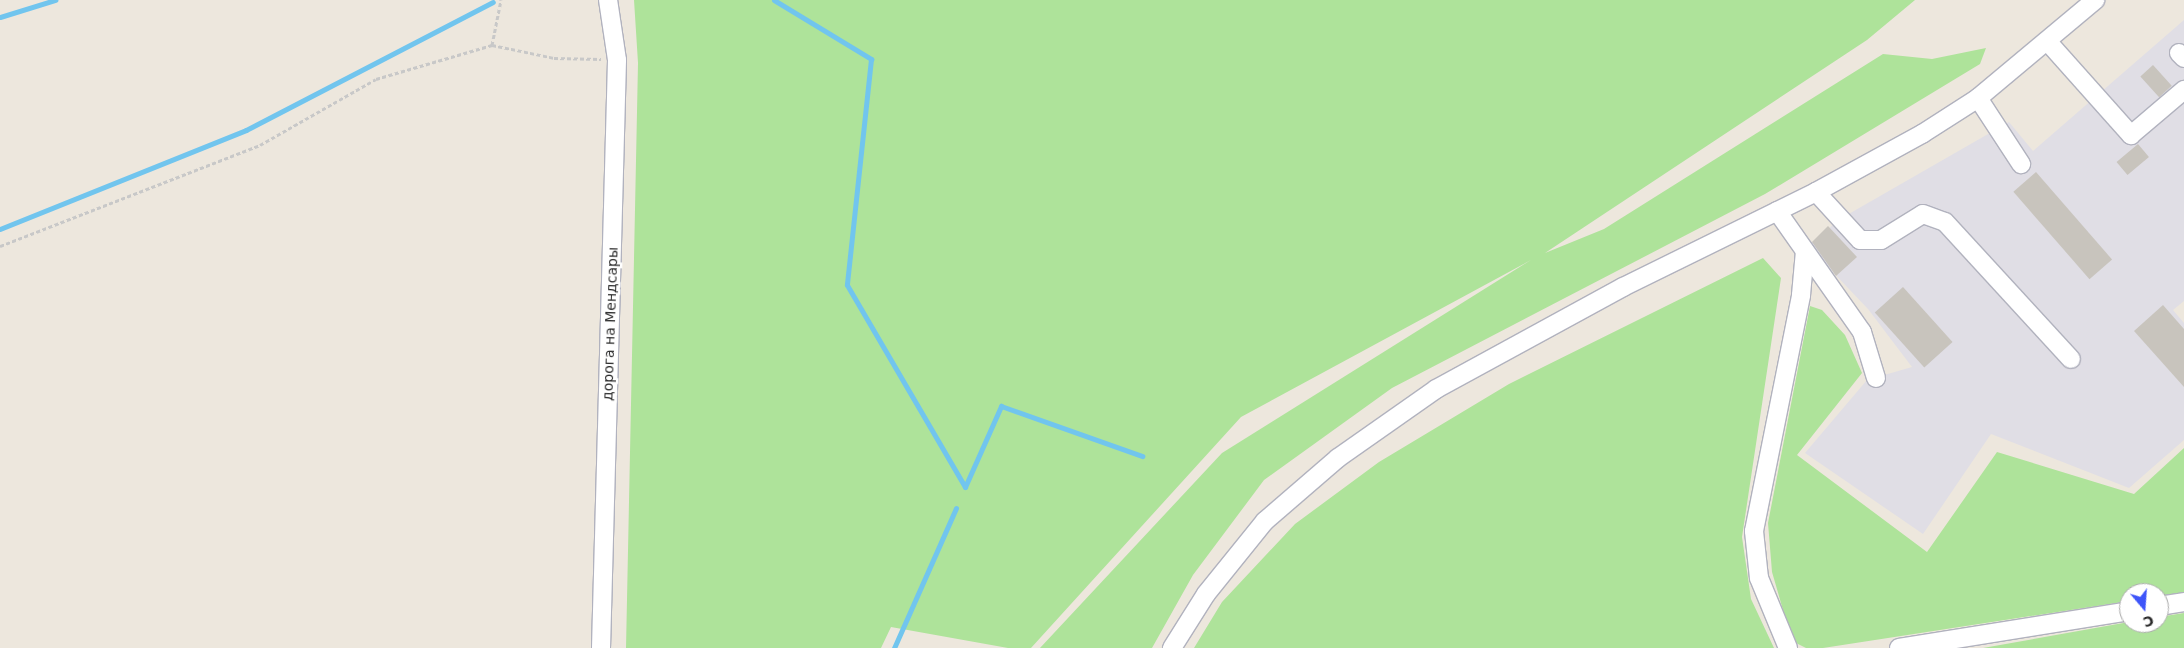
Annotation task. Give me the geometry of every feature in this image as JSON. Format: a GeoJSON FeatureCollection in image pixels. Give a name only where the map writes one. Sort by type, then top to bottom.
{"type":"FeatureCollection","features":[{"type":"Feature","properties":{"kind":"street","name":"дорога на Мендсары"},"geometry":{"type":"LineString","coordinates":[[601,648],[617,60],[608,0]]}},
{"type":"Feature","properties":{"kind":"street"},"geometry":{"type":"LineString","coordinates":[[1172,648],[1206,594],[1265,522],[1338,458],[1436,389],[1623,287],[1816,192],[1978,98],[2048,42],[2095,0]]}},
{"type":"Feature","properties":{"kind":"street"},"geometry":{"type":"LineString","coordinates":[[2048,42],[2131,135],[2184,90]]}},
{"type":"Feature","properties":{"kind":"street"},"geometry":{"type":"LineString","coordinates":[[1978,98],[2021,164]]}},
{"type":"Feature","properties":{"kind":"street"},"geometry":{"type":"LineString","coordinates":[[1816,192],[1860,240],[1881,240],[1923,214],[1945,222],[2071,360]]}},
{"type":"Feature","properties":{"kind":"street"},"geometry":{"type":"LineString","coordinates":[[1777,212],[1862,332],[1876,378]]}},
{"type":"Feature","properties":{"kind":"street"},"geometry":{"type":"LineString","coordinates":[[1788,648],[1759,578],[1754,530],[1801,295],[1804,251]]}},
{"type":"Feature","properties":{"kind":"street"},"geometry":{"type":"LineString","coordinates":[[2169,604],[2184,602]]}},
{"type":"Feature","properties":{"kind":"street"},"geometry":{"type":"LineString","coordinates":[[1899,648],[2119,613]]}},
{"type":"Feature","properties":{"kind":"path"},"geometry":{"type":"LineString","coordinates":[[492,45],[501,0]]}},
{"type":"Feature","properties":{"kind":"path"},"geometry":{"type":"LineString","coordinates":[[0,246],[260,145],[376,79],[492,45],[554,58],[617,60]]}},
{"type":"Feature","properties":{"kind":"shaded area"},"geometry":{"type":"Polygon","coordinates":[[[2184,20],[2184,301],[2173,310],[2184,323],[2184,440],[2129,488],[1991,434],[1923,534],[1805,453],[1867,380],[1912,367],[1868,309],[1808,246],[1840,219],[2009,122],[2033,151],[2184,20]]]}},
{"type":"Feature","properties":{"kind":"green space"},"geometry":{"type":"Polygon","coordinates":[[[634,0],[1915,0],[1867,40],[1545,253],[1604,229],[1883,54],[1932,59],[1986,48],[1980,64],[1765,194],[1392,388],[1264,480],[1193,575],[1152,648],[1040,648],[1222,453],[1531,260],[1241,417],[1031,648],[1008,648],[891,627],[881,648],[626,648],[638,63],[634,0]]]}},
{"type":"Feature","properties":{"kind":"green space"},"geometry":{"type":"Polygon","coordinates":[[[1763,258],[1781,278],[1742,537],[1751,599],[1774,648],[1194,648],[1222,602],[1295,524],[1379,462],[1509,384],[1763,258]]]}},
{"type":"Feature","properties":{"kind":"green space"},"geometry":{"type":"Polygon","coordinates":[[[1810,306],[1822,310],[1845,335],[1862,373],[1797,455],[1927,552],[1997,452],[2134,494],[2184,448],[2184,593],[2169,595],[2169,583],[2119,583],[2119,603],[1823,648],[1806,648],[1792,641],[1772,572],[1768,523],[1810,306]]]}},
{"type":"Feature","properties":{"kind":"green space"},"geometry":{"type":"Polygon","coordinates":[[[2184,613],[2184,648],[1983,648],[2119,624],[2119,633],[2169,633],[2169,615],[2184,613]]]}},
{"type":"Feature","properties":{"kind":"building"},"geometry":{"type":"Polygon","coordinates":[[[2153,65],[2172,86],[2159,97],[2140,76],[2153,65]]]}},
{"type":"Feature","properties":{"kind":"building"},"geometry":{"type":"Polygon","coordinates":[[[2138,144],[2149,157],[2127,175],[2117,162],[2138,144]]]}},
{"type":"Feature","properties":{"kind":"building"},"geometry":{"type":"Polygon","coordinates":[[[2036,172],[2112,260],[2089,279],[2013,192],[2036,172]]]}},
{"type":"Feature","properties":{"kind":"building"},"geometry":{"type":"Polygon","coordinates":[[[1828,226],[1857,257],[1836,276],[1812,242],[1828,226]]]}},
{"type":"Feature","properties":{"kind":"building"},"geometry":{"type":"Polygon","coordinates":[[[1903,287],[1953,342],[1924,367],[1875,312],[1903,287]]]}},
{"type":"Feature","properties":{"kind":"building"},"geometry":{"type":"Polygon","coordinates":[[[2163,305],[2184,329],[2184,387],[2134,331],[2163,305]]]}},
{"type":"Feature","properties":{"kind":"waterway"},"geometry":{"type":"LineString","coordinates":[[0,17],[55,0]]}},
{"type":"Feature","properties":{"kind":"waterway"},"geometry":{"type":"LineString","coordinates":[[774,0],[871,59],[847,285],[965,487]]}},
{"type":"Feature","properties":{"kind":"waterway"},"geometry":{"type":"LineString","coordinates":[[0,229],[246,130],[493,2]]}},
{"type":"Feature","properties":{"kind":"waterway"},"geometry":{"type":"LineString","coordinates":[[965,487],[1001,406],[1142,456]]}},
{"type":"Feature","properties":{"kind":"waterway"},"geometry":{"type":"LineString","coordinates":[[894,648],[956,508]]}}]}
